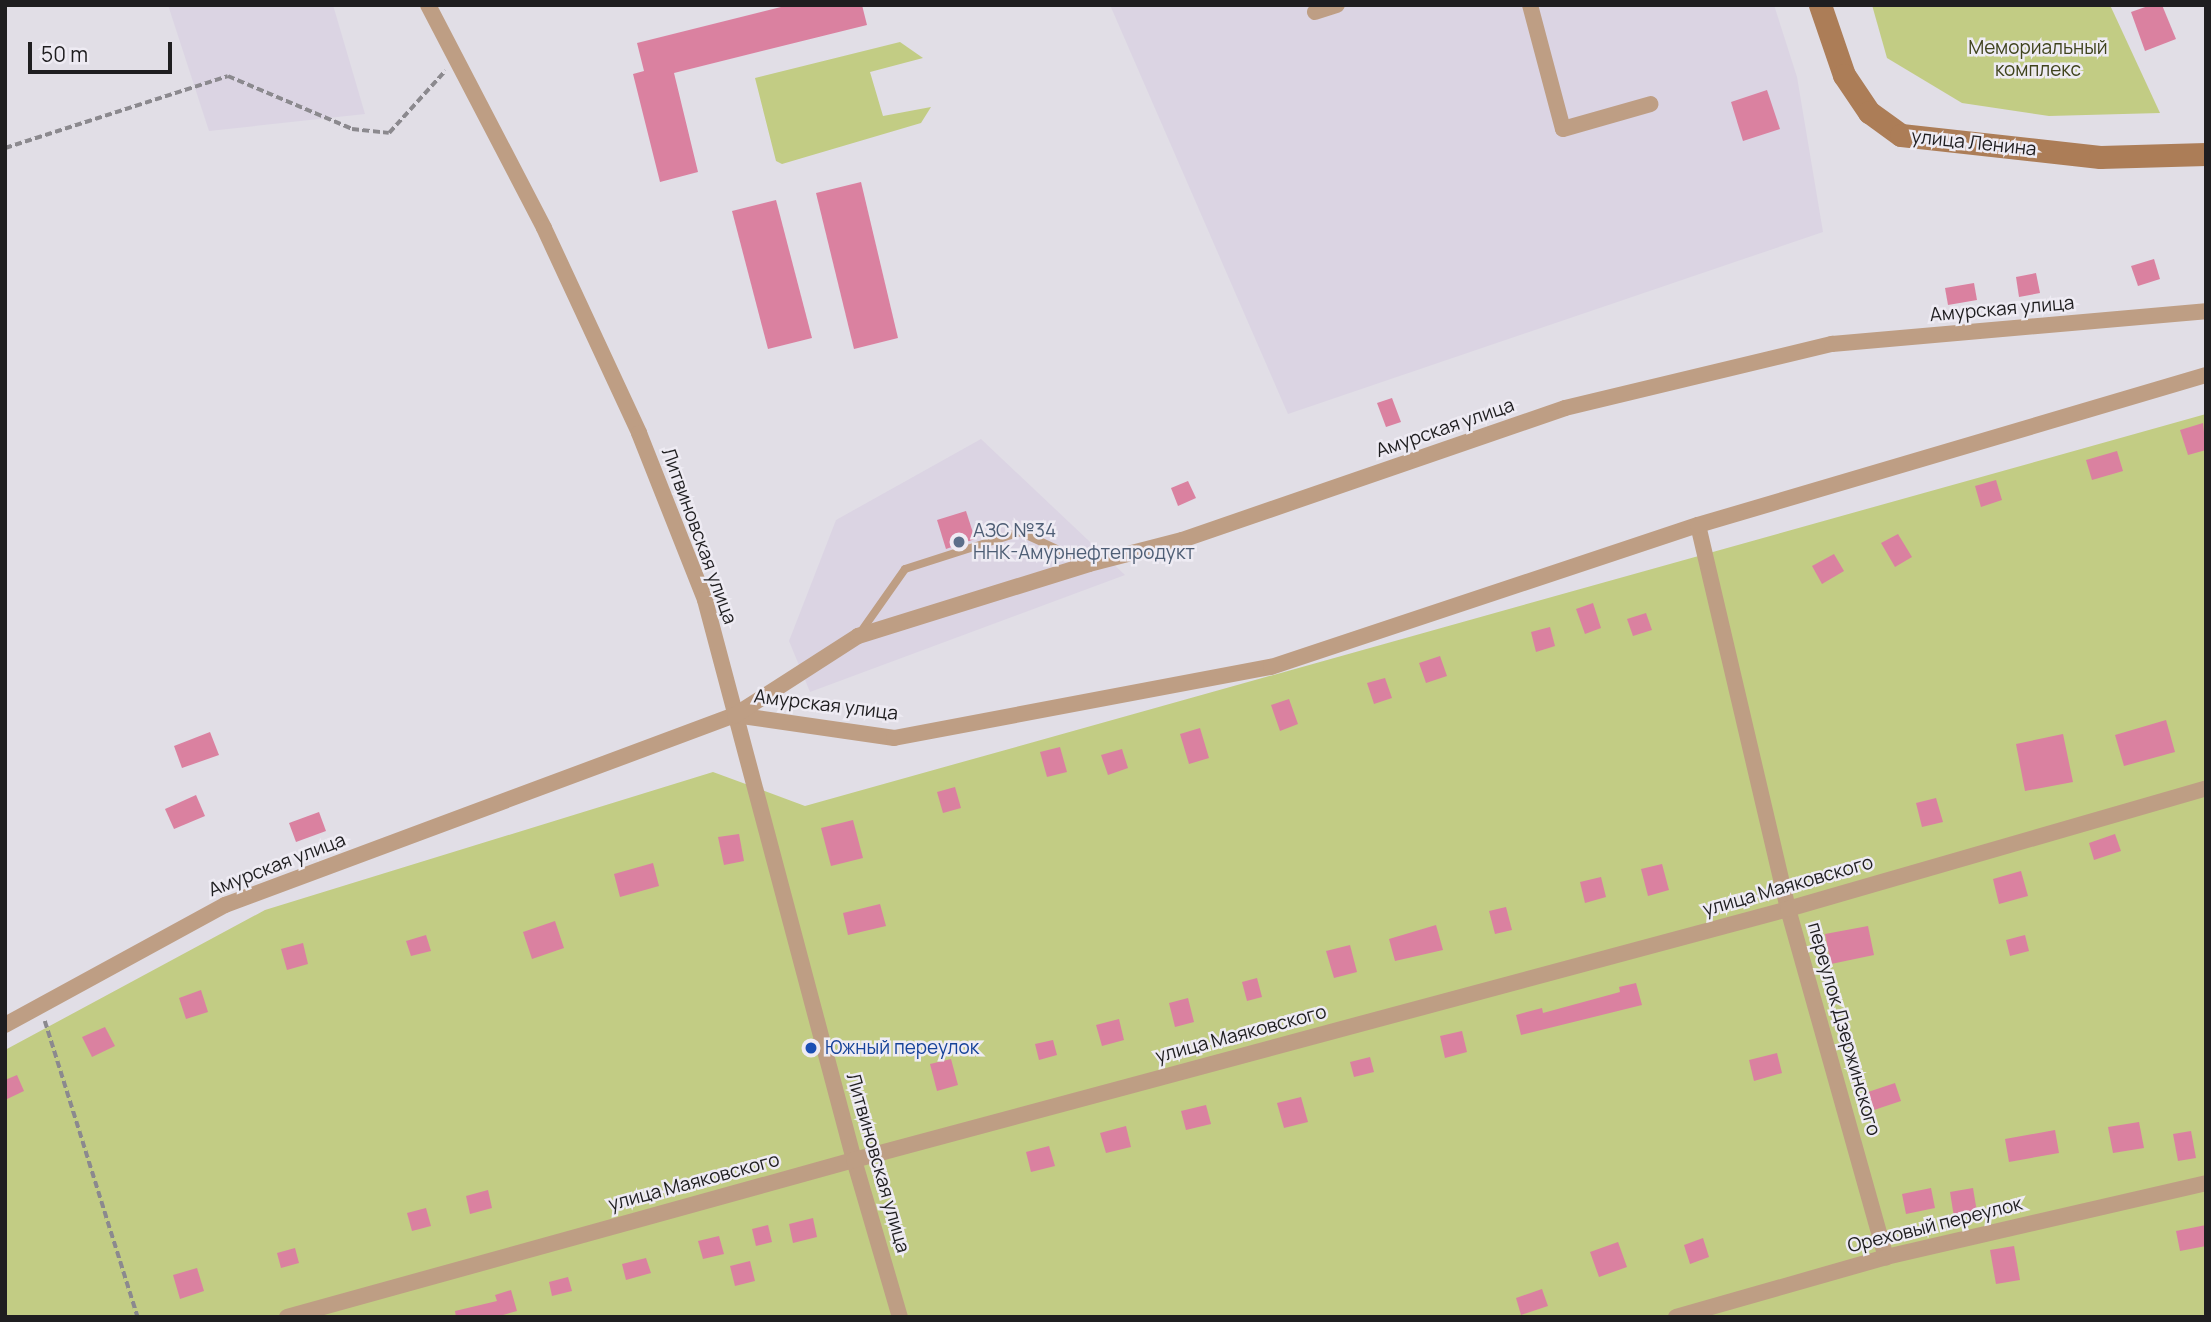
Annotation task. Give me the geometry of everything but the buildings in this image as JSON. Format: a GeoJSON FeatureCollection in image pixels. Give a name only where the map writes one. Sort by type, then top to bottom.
{"type":"FeatureCollection","features":[{"type":"Feature","properties":{"kind":"main road","name":"улица Ленина"},"geometry":{"type":"LineString","coordinates":[[1820,5],[1844,75],[1870,112],[1901,135],[2101,157],[2206,154]]}},
{"type":"Feature","properties":{"kind":"street","name":"Литвиновская улица"},"geometry":{"type":"LineString","coordinates":[[428,5],[544,228],[639,433],[705,600],[854,1160],[900,1317]]}},
{"type":"Feature","properties":{"kind":"street"},"geometry":{"type":"LineString","coordinates":[[1315,12],[1337,5]]}},
{"type":"Feature","properties":{"kind":"street"},"geometry":{"type":"LineString","coordinates":[[1530,5],[1563,129],[1651,104]]}},
{"type":"Feature","properties":{"kind":"street","name":"Амурская улица"},"geometry":{"type":"LineString","coordinates":[[5,1025],[225,905],[735,715],[858,636],[1089,564],[1182,540],[1565,408],[1832,344],[2206,311]]}},
{"type":"Feature","properties":{"kind":"street","name":"Амурская улица"},"geometry":{"type":"LineString","coordinates":[[735,715],[894,738],[1271,667],[1698,525],[2206,375]]}},
{"type":"Feature","properties":{"kind":"street","name":"переулок Дзержинского"},"geometry":{"type":"LineString","coordinates":[[1698,525],[1788,909],[1886,1257]]}},
{"type":"Feature","properties":{"kind":"street","name":"улица Маяковского"},"geometry":{"type":"LineString","coordinates":[[287,1317],[854,1160],[1788,909],[2206,788]]}},
{"type":"Feature","properties":{"kind":"street","name":"Ореховый переулок"},"geometry":{"type":"LineString","coordinates":[[1676,1317],[1886,1257],[2206,1184]]}},
{"type":"Feature","properties":{"kind":"lane"},"geometry":{"type":"LineString","coordinates":[[858,636],[905,569],[1020,532],[1089,564]]}},
{"type":"Feature","properties":{"kind":"path"},"geometry":{"type":"LineString","coordinates":[[5,148],[228,76],[352,129],[388,133],[456,59]]}},
{"type":"Feature","properties":{"kind":"path"},"geometry":{"type":"LineString","coordinates":[[40,1006],[138,1317]]}},
{"type":"Feature","properties":{"kind":"shaded area"},"geometry":{"type":"Polygon","coordinates":[[[168,5],[333,5],[365,114],[209,131],[168,5]]]}},
{"type":"Feature","properties":{"kind":"shaded area"},"geometry":{"type":"Polygon","coordinates":[[[1110,5],[1774,5],[1797,77],[1823,232],[1288,414],[1110,5]]]}},
{"type":"Feature","properties":{"kind":"shaded area"},"geometry":{"type":"Polygon","coordinates":[[[981,439],[1125,575],[810,692],[789,641],[836,520],[981,439]]]}},
{"type":"Feature","properties":{"kind":"green space","name":"Мемориальный комплекс"},"geometry":{"type":"Polygon","coordinates":[[[1872,5],[2110,5],[2160,113],[2049,116],[1962,103],[1887,58],[1872,5]]]}},
{"type":"Feature","properties":{"kind":"green space"},"geometry":{"type":"Polygon","coordinates":[[[900,42],[923,58],[870,72],[883,116],[931,107],[921,123],[782,164],[776,161],[755,78],[900,42]]]}},
{"type":"Feature","properties":{"kind":"green space"},"geometry":{"type":"Polygon","coordinates":[[[2206,414],[2206,1317],[5,1317],[5,1050],[265,910],[713,772],[805,806],[2206,414]]]}},
{"type":"Feature","properties":{"kind":"place","name":"АЗС №34 ННК-Амурнефтепродукт"},"geometry":{"type":"Point","coordinates":[959,542]}},
{"type":"Feature","properties":{"kind":"place","name":"Южный переулок"},"geometry":{"type":"Point","coordinates":[811,1048]}}]}
